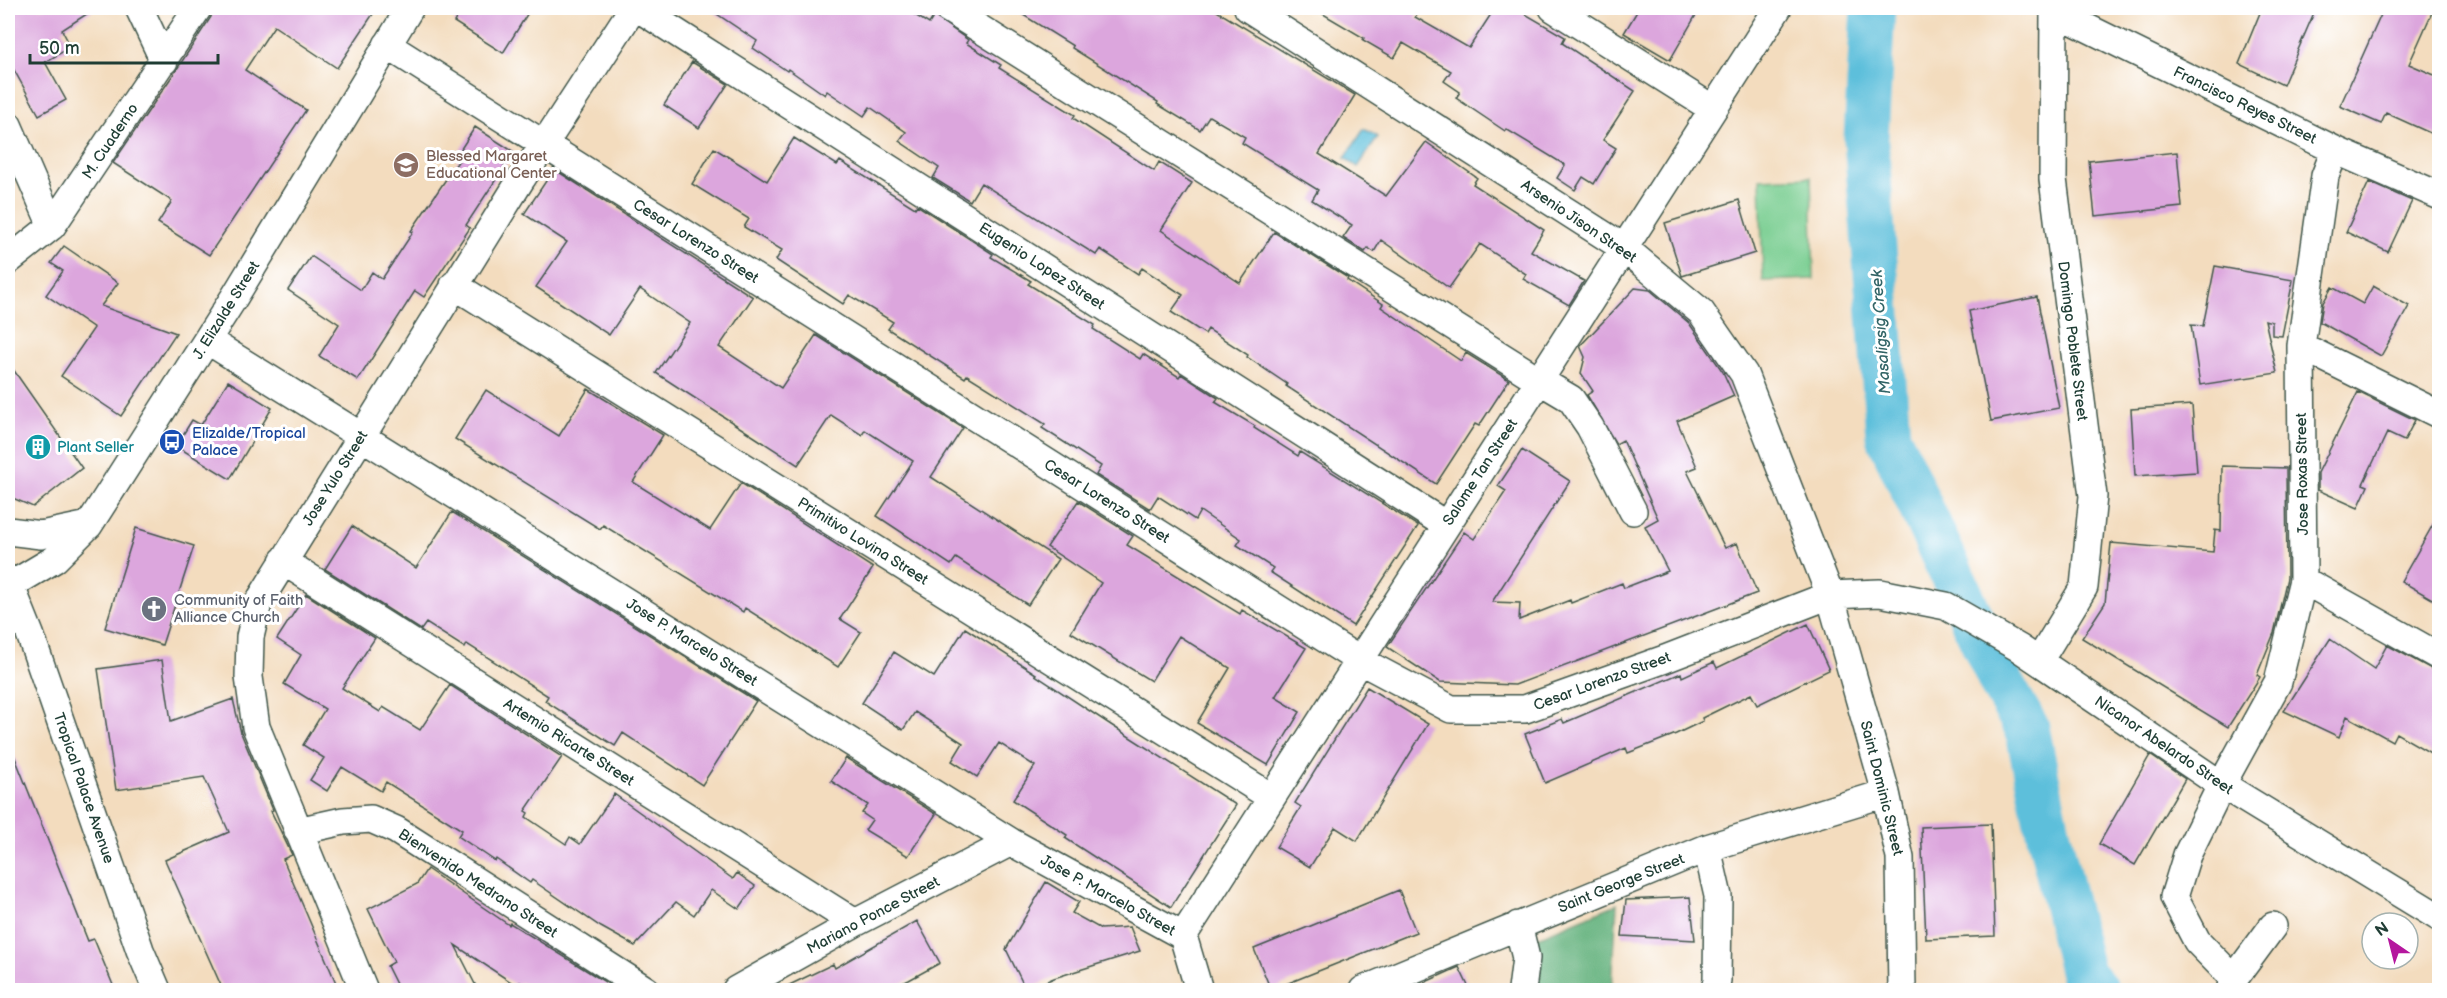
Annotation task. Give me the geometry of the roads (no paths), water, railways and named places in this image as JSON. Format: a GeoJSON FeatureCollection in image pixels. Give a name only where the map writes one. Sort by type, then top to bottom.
{"type":"FeatureCollection","features":[{"type":"Feature","properties":{"kind":"street"},"geometry":{"type":"LineString","coordinates":[[139,8],[164,61]]}},
{"type":"Feature","properties":{"kind":"street","name":"M. Cuaderno"},"geometry":{"type":"LineString","coordinates":[[8,261],[52,226],[198,8]]}},
{"type":"Feature","properties":{"kind":"street","name":"J. Elizalde Street"},"geometry":{"type":"LineString","coordinates":[[9,584],[55,559],[89,525],[207,340],[410,8]]}},
{"type":"Feature","properties":{"kind":"street","name":"Jose Yulo Street"},"geometry":{"type":"LineString","coordinates":[[364,990],[256,727],[249,677],[250,637],[258,603],[454,285],[633,8]]}},
{"type":"Feature","properties":{"kind":"street","name":"Eugenio Lopez Street"},"geometry":{"type":"LineString","coordinates":[[638,8],[1446,525]]}},
{"type":"Feature","properties":{"kind":"street"},"geometry":{"type":"LineString","coordinates":[[947,8],[1571,399],[1590,427],[1633,511]]}},
{"type":"Feature","properties":{"kind":"street","name":"Arsenio Jison Street"},"geometry":{"type":"LineString","coordinates":[[1248,8],[1624,248],[1701,312],[1744,374],[1830,595],[1859,694]]}},
{"type":"Feature","properties":{"kind":"street"},"geometry":{"type":"LineString","coordinates":[[1553,8],[1713,109]]}},
{"type":"Feature","properties":{"kind":"street","name":"Salome Tan Street"},"geometry":{"type":"LineString","coordinates":[[1183,936],[1778,8]]}},
{"type":"Feature","properties":{"kind":"street","name":"Francisco Reyes Street"},"geometry":{"type":"LineString","coordinates":[[2054,9],[2336,150],[2439,196]]}},
{"type":"Feature","properties":{"kind":"street","name":"Domingo Poblete Street"},"geometry":{"type":"LineString","coordinates":[[2039,661],[2084,587],[2093,496],[2053,179],[2054,9]]}},
{"type":"Feature","properties":{"kind":"street","name":"Cesar Lorenzo Street"},"geometry":{"type":"LineString","coordinates":[[387,45],[1359,660],[1451,709],[1525,709],[1830,595],[1880,593]]}},
{"type":"Feature","properties":{"kind":"street"},"geometry":{"type":"LineString","coordinates":[[8,125],[52,226]]}},
{"type":"Feature","properties":{"kind":"street","name":"Jose Roxas Street"},"geometry":{"type":"LineString","coordinates":[[2232,985],[2197,941],[2174,897],[2187,855],[2222,784],[2278,682],[2303,580],[2301,346],[2325,176],[2336,150]]}},
{"type":"Feature","properties":{"kind":"street","name":"Primitivo Lovina Street"},"geometry":{"type":"LineString","coordinates":[[454,285],[1272,797]]}},
{"type":"Feature","properties":{"kind":"street","name":"Jose P. Marcelo Street"},"geometry":{"type":"LineString","coordinates":[[207,340],[1011,842],[1183,936]]}},
{"type":"Feature","properties":{"kind":"street"},"geometry":{"type":"LineString","coordinates":[[2301,346],[2439,415]]}},
{"type":"Feature","properties":{"kind":"street"},"geometry":{"type":"LineString","coordinates":[[8,531],[40,535],[89,525]]}},
{"type":"Feature","properties":{"kind":"street","name":"Artemio Ricarte Street"},"geometry":{"type":"LineString","coordinates":[[283,561],[855,923]]}},
{"type":"Feature","properties":{"kind":"street"},"geometry":{"type":"LineString","coordinates":[[2303,580],[2439,657]]}},
{"type":"Feature","properties":{"kind":"street","name":"Tropical Palace Avenue"},"geometry":{"type":"LineString","coordinates":[[9,584],[30,634],[140,950],[157,990]]}},
{"type":"Feature","properties":{"kind":"street","name":"Nicanor Abelardo Street"},"geometry":{"type":"LineString","coordinates":[[1880,593],[1946,606],[1985,627],[2222,784],[2439,918]]}},
{"type":"Feature","properties":{"kind":"street","name":"Saint Dominic Street"},"geometry":{"type":"LineString","coordinates":[[1859,694],[1886,794],[1900,858],[1902,990]]}},
{"type":"Feature","properties":{"kind":"street","name":"Saint George Street"},"geometry":{"type":"LineString","coordinates":[[1363,990],[1707,848],[1886,794]]}},
{"type":"Feature","properties":{"kind":"street","name":"Bienvenido Medrano Street"},"geometry":{"type":"LineString","coordinates":[[298,831],[343,821],[370,819],[396,830],[646,990]]}},
{"type":"Feature","properties":{"kind":"street","name":"Mariano Ponce Street"},"geometry":{"type":"LineString","coordinates":[[736,990],[855,923],[1011,842]]}},
{"type":"Feature","properties":{"kind":"street"},"geometry":{"type":"LineString","coordinates":[[1707,848],[1718,896],[1715,990]]}},
{"type":"Feature","properties":{"kind":"street"},"geometry":{"type":"LineString","coordinates":[[1518,925],[1526,957],[1522,990]]}},
{"type":"Feature","properties":{"kind":"street"},"geometry":{"type":"LineString","coordinates":[[2232,985],[2273,926]]}},
{"type":"Feature","properties":{"kind":"street"},"geometry":{"type":"LineString","coordinates":[[1183,936],[1199,990]]}},
{"type":"Feature","properties":{"kind":"water"},"geometry":{"type":"Polygon","coordinates":[[[1364,129],[1378,137],[1358,167],[1345,158],[1364,129]]]}},
{"type":"Feature","properties":{"kind":"waterway","name":"Masaligsig Creek"},"geometry":{"type":"LineString","coordinates":[[1873,8],[1866,139],[1888,436],[2003,686],[2027,728],[2047,827],[2082,974],[2096,990]]}},
{"type":"Feature","properties":{"kind":"place","name":"Blessed Margaret Educational Center"},"geometry":{"type":"Point","coordinates":[406,165]}},
{"type":"Feature","properties":{"kind":"place","name":"Elizalde/Tropical Palace"},"geometry":{"type":"Point","coordinates":[172,442]}},
{"type":"Feature","properties":{"kind":"place","name":"Plant Seller"},"geometry":{"type":"Point","coordinates":[38,447]}},
{"type":"Feature","properties":{"kind":"place","name":"Community of Faith Alliance Church"},"geometry":{"type":"Point","coordinates":[154,609]}}]}
